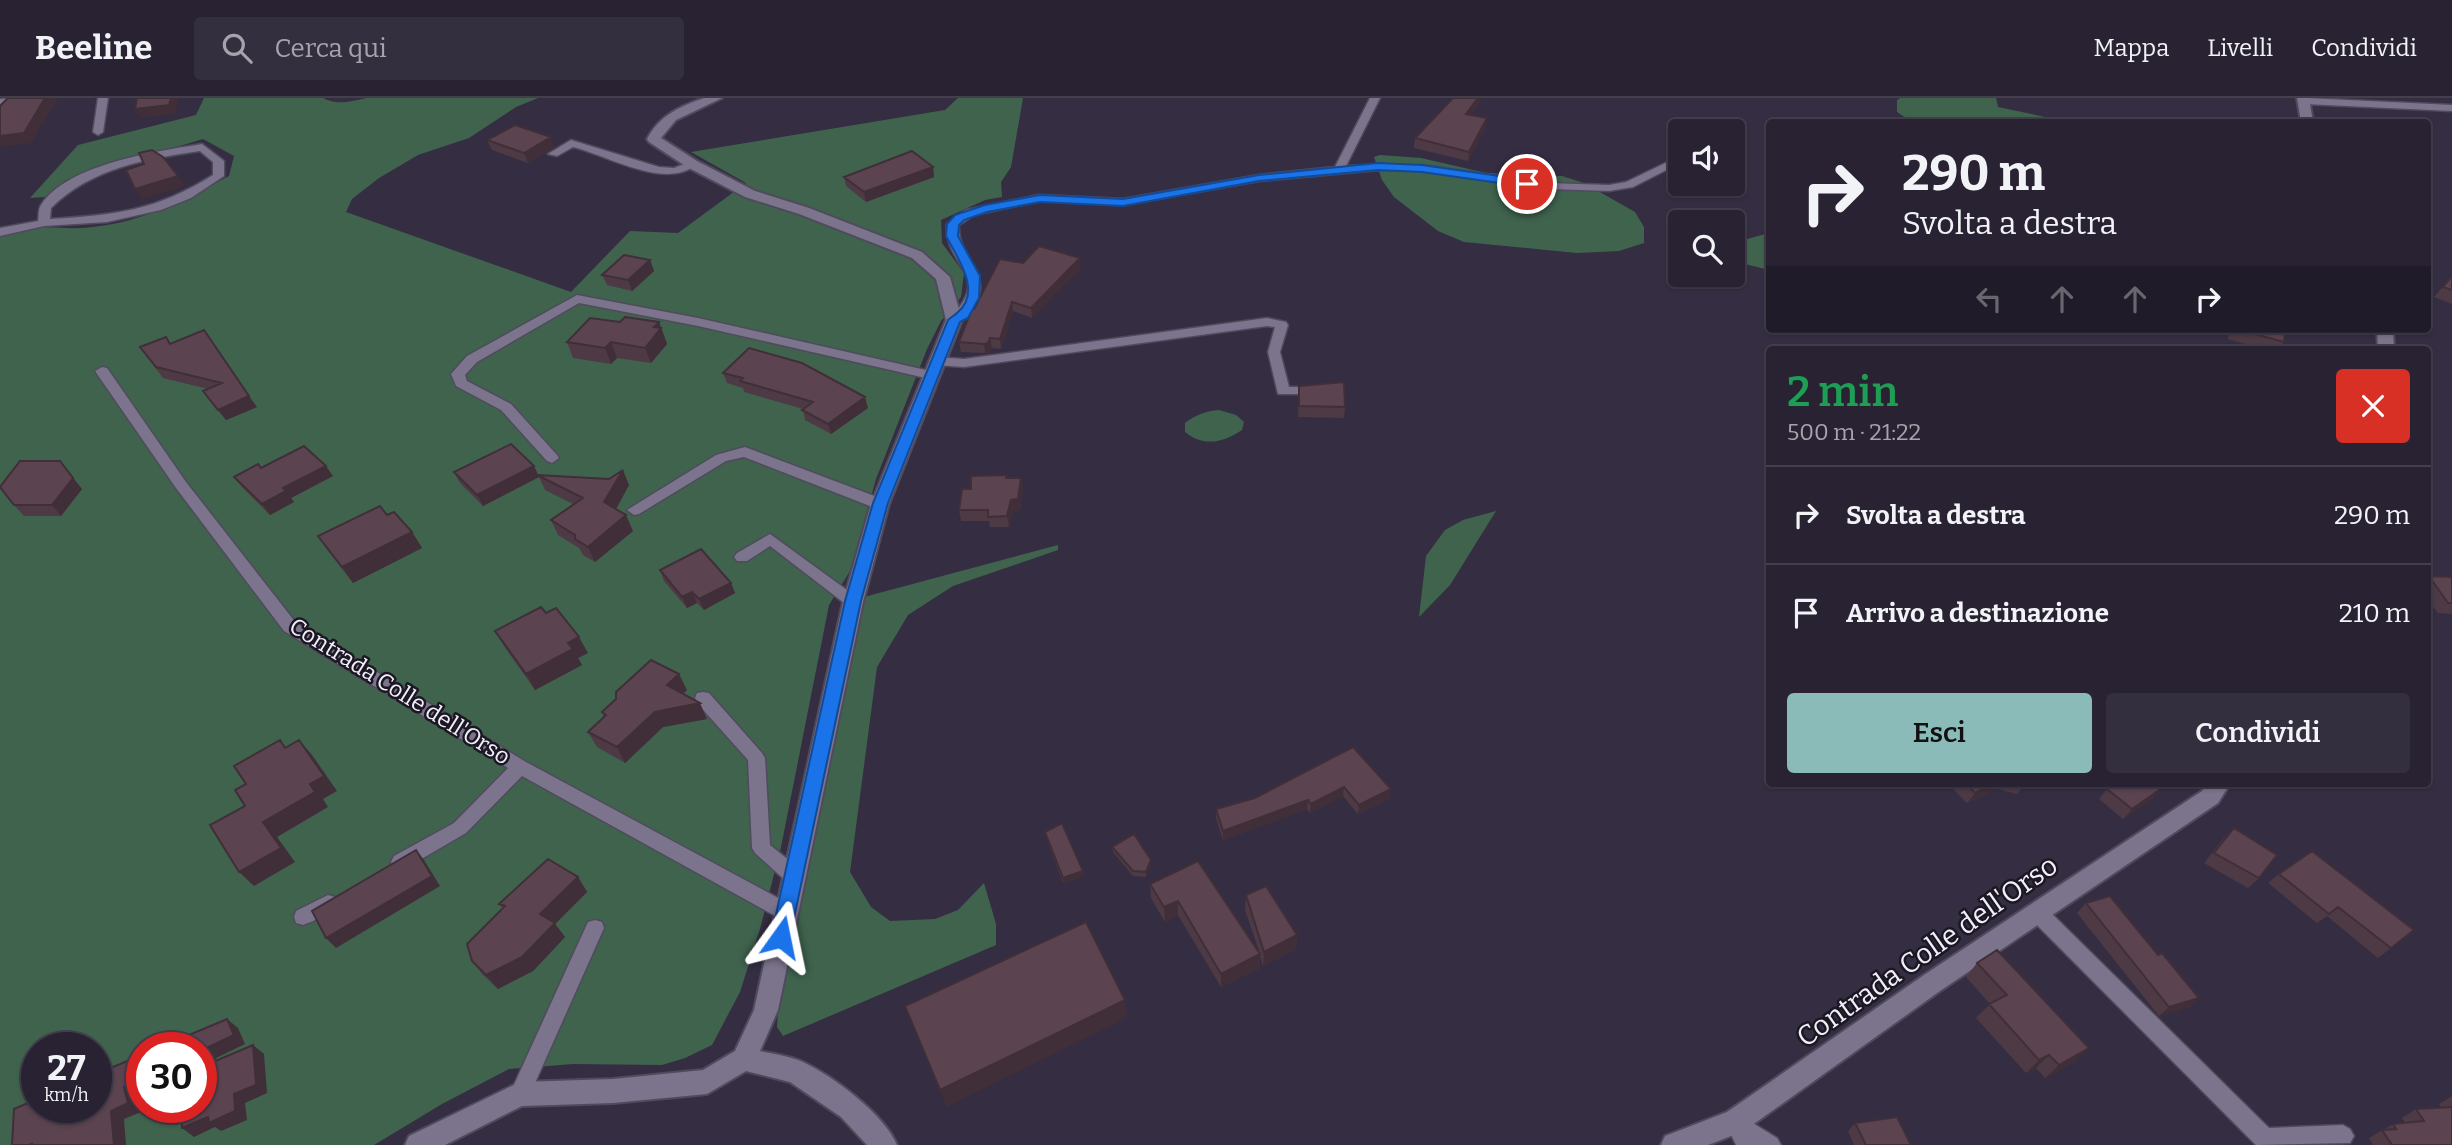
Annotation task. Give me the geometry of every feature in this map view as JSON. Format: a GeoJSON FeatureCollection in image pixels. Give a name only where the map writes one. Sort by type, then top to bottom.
{"type":"FeatureCollection","features":[{"type":"Feature","properties":{"kind":"street"},"geometry":{"type":"LineString","coordinates":[[418,1145],[520,1094],[613,1091],[707,1082],[744,1059],[766,1010],[853,601],[880,503],[954,320],[943,277],[917,255],[804,211],[750,194],[692,164],[654,139],[660,123],[687,108],[716,98]]}},
{"type":"Feature","properties":{"kind":"street"},"geometry":{"type":"LineString","coordinates":[[2304,100],[2307,119]]}},
{"type":"Feature","properties":{"kind":"street","name":"Contrada Colle dell'Orso"},"geometry":{"type":"LineString","coordinates":[[1674,1145],[1735,1122],[2037,912],[2208,788]]}},
{"type":"Feature","properties":{"kind":"street"},"geometry":{"type":"LineString","coordinates":[[744,1059],[796,1071],[850,1108],[884,1145]]}},
{"type":"Feature","properties":{"kind":"lane"},"geometry":{"type":"LineString","coordinates":[[0,102],[14,98]]}},
{"type":"Feature","properties":{"kind":"lane"},"geometry":{"type":"LineString","coordinates":[[98,132],[103,98]]}},
{"type":"Feature","properties":{"kind":"lane"},"geometry":{"type":"LineString","coordinates":[[1339,170],[1375,98]]}},
{"type":"Feature","properties":{"kind":"lane"},"geometry":{"type":"LineString","coordinates":[[2304,100],[2452,107]]}},
{"type":"Feature","properties":{"kind":"lane"},"geometry":{"type":"LineString","coordinates":[[553,155],[571,143],[589,146],[643,166],[674,172],[692,164]]}},
{"type":"Feature","properties":{"kind":"lane"},"geometry":{"type":"LineString","coordinates":[[0,232],[44,223],[107,219],[157,208],[187,195],[218,176],[219,161],[202,147],[155,155],[98,172],[71,184],[45,206],[44,223]]}},
{"type":"Feature","properties":{"kind":"lane"},"geometry":{"type":"LineString","coordinates":[[954,320],[963,315],[973,298],[974,276],[952,236],[953,224],[970,212],[1040,198],[1123,202],[1259,178],[1378,167],[1422,169],[1548,186],[1609,188],[1629,186],[1668,165]]}},
{"type":"Feature","properties":{"kind":"lane"},"geometry":{"type":"LineString","coordinates":[[552,458],[506,407],[461,383],[458,374],[472,359],[577,299],[933,368],[1266,322],[1282,325],[1274,352],[1283,391],[1329,390]]}},
{"type":"Feature","properties":{"kind":"lane","name":"Contrada Colle dell'Orso"},"geometry":{"type":"LineString","coordinates":[[102,370],[181,485],[290,627],[520,767],[786,912]]}},
{"type":"Feature","properties":{"kind":"lane"},"geometry":{"type":"LineString","coordinates":[[634,510],[721,458],[745,452],[880,503]]}},
{"type":"Feature","properties":{"kind":"lane"},"geometry":{"type":"LineString","coordinates":[[742,556],[770,539],[853,601]]}},
{"type":"Feature","properties":{"kind":"lane"},"geometry":{"type":"LineString","coordinates":[[703,698],[756,758],[761,848],[794,876]]}},
{"type":"Feature","properties":{"kind":"lane"},"geometry":{"type":"LineString","coordinates":[[388,869],[460,828],[520,767]]}},
{"type":"Feature","properties":{"kind":"lane"},"geometry":{"type":"LineString","coordinates":[[303,917],[340,896]]}},
{"type":"Feature","properties":{"kind":"lane"},"geometry":{"type":"LineString","coordinates":[[2037,912],[2265,1139],[2343,1136]]}},
{"type":"Feature","properties":{"kind":"lane"},"geometry":{"type":"LineString","coordinates":[[520,1094],[595,928]]}},
{"type":"Feature","properties":{"kind":"lane"},"geometry":{"type":"LineString","coordinates":[[1735,1122],[1746,1145]]}},
{"type":"Feature","properties":{"kind":"lane"},"geometry":{"type":"LineString","coordinates":[[1735,1122],[1770,1145]]}},
{"type":"Feature","properties":{"kind":"green space"},"geometry":{"type":"Polygon","coordinates":[[[204,98],[323,98],[339,102],[367,98],[538,98],[516,107],[469,138],[418,155],[379,178],[352,199],[346,212],[571,292],[630,231],[678,233],[746,183],[691,152],[945,110],[958,98],[1023,98],[1011,167],[1001,182],[1002,197],[985,200],[941,220],[942,243],[964,273],[961,297],[941,321],[927,349],[876,479],[850,571],[829,605],[781,847],[760,929],[740,992],[712,1045],[662,1065],[573,1064],[509,1069],[442,1104],[374,1145],[0,1145],[0,228],[81,228],[147,215],[229,176],[234,156],[203,139],[66,180],[45,197],[30,198],[78,145],[196,115],[204,98]]]}},
{"type":"Feature","properties":{"kind":"green space"},"geometry":{"type":"Polygon","coordinates":[[[1996,98],[1998,107],[2055,119],[1908,119],[1897,112],[1897,100],[1996,98]]]}},
{"type":"Feature","properties":{"kind":"green space"},"geometry":{"type":"Polygon","coordinates":[[[1380,155],[1421,158],[1486,173],[1562,176],[1584,183],[1635,212],[1644,227],[1644,243],[1619,251],[1577,253],[1464,242],[1438,231],[1394,197],[1382,180],[1374,157],[1380,155]]]}},
{"type":"Feature","properties":{"kind":"green space"},"geometry":{"type":"Polygon","coordinates":[[[1766,234],[1766,269],[1745,264],[1745,240],[1766,234]]]}},
{"type":"Feature","properties":{"kind":"green space"},"geometry":{"type":"Polygon","coordinates":[[[1219,410],[1236,415],[1244,422],[1242,430],[1213,442],[1199,440],[1185,432],[1185,423],[1189,420],[1219,410]]]}},
{"type":"Feature","properties":{"kind":"green space"},"geometry":{"type":"Polygon","coordinates":[[[1496,511],[1450,585],[1419,617],[1426,556],[1445,530],[1463,520],[1496,511]]]}},
{"type":"Feature","properties":{"kind":"green space"},"geometry":{"type":"Polygon","coordinates":[[[1058,545],[1058,550],[953,586],[908,615],[877,667],[850,872],[871,907],[890,921],[935,919],[958,910],[984,883],[996,924],[996,945],[783,1036],[777,1027],[780,985],[864,597],[1058,545]]]}},
{"type":"Feature","properties":{"kind":"building"},"geometry":{"type":"Polygon","coordinates":[[[8,98],[45,98],[24,133],[0,136],[0,106],[8,98]]]}},
{"type":"Feature","properties":{"kind":"building"},"geometry":{"type":"Polygon","coordinates":[[[137,98],[171,98],[169,105],[135,109],[137,98]]]}},
{"type":"Feature","properties":{"kind":"building"},"geometry":{"type":"Polygon","coordinates":[[[1453,98],[1478,98],[1466,114],[1487,118],[1469,152],[1415,138],[1453,98]]]}},
{"type":"Feature","properties":{"kind":"building"},"geometry":{"type":"Polygon","coordinates":[[[515,125],[551,137],[524,153],[487,140],[515,125]]]}},
{"type":"Feature","properties":{"kind":"building"},"geometry":{"type":"Polygon","coordinates":[[[152,150],[163,157],[178,176],[135,189],[126,170],[144,164],[139,153],[152,150]]]}},
{"type":"Feature","properties":{"kind":"building"},"geometry":{"type":"Polygon","coordinates":[[[912,151],[933,167],[864,192],[844,177],[912,151]]]}},
{"type":"Feature","properties":{"kind":"building"},"geometry":{"type":"Polygon","coordinates":[[[1039,246],[1080,258],[1031,308],[1012,302],[1000,339],[990,338],[988,343],[984,344],[959,342],[972,309],[1000,259],[1023,263],[1039,246]]]}},
{"type":"Feature","properties":{"kind":"building"},"geometry":{"type":"Polygon","coordinates":[[[624,255],[650,260],[628,280],[602,275],[624,255]]]}},
{"type":"Feature","properties":{"kind":"building"},"geometry":{"type":"Polygon","coordinates":[[[2452,276],[2452,290],[2443,287],[2452,276]]]}},
{"type":"Feature","properties":{"kind":"building"},"geometry":{"type":"Polygon","coordinates":[[[625,317],[659,322],[654,327],[661,328],[645,348],[611,342],[605,348],[567,342],[590,318],[620,322],[625,317]]]}},
{"type":"Feature","properties":{"kind":"building"},"geometry":{"type":"Polygon","coordinates":[[[204,330],[249,396],[218,410],[203,391],[222,383],[156,367],[140,347],[166,337],[170,344],[204,330]]]}},
{"type":"Feature","properties":{"kind":"building"},"geometry":{"type":"Polygon","coordinates":[[[2251,333],[2285,333],[2284,342],[2251,333]]]}},
{"type":"Feature","properties":{"kind":"building"},"geometry":{"type":"Polygon","coordinates":[[[749,348],[802,363],[865,397],[828,424],[802,410],[813,402],[740,381],[743,378],[723,373],[749,348]]]}},
{"type":"Feature","properties":{"kind":"building"},"geometry":{"type":"Polygon","coordinates":[[[1344,382],[1345,407],[1299,406],[1299,386],[1344,382]]]}},
{"type":"Feature","properties":{"kind":"building"},"geometry":{"type":"Polygon","coordinates":[[[511,444],[534,466],[477,495],[454,472],[511,444]]]}},
{"type":"Feature","properties":{"kind":"building"},"geometry":{"type":"Polygon","coordinates":[[[304,446],[326,466],[283,488],[286,491],[262,504],[234,477],[258,464],[261,468],[304,446]]]}},
{"type":"Feature","properties":{"kind":"building"},"geometry":{"type":"Polygon","coordinates":[[[20,461],[60,461],[73,478],[52,505],[14,505],[0,487],[20,461]]]}},
{"type":"Feature","properties":{"kind":"building"},"geometry":{"type":"Polygon","coordinates":[[[623,470],[604,502],[626,515],[588,547],[551,520],[583,498],[537,475],[609,479],[623,470]]]}},
{"type":"Feature","properties":{"kind":"building"},"geometry":{"type":"Polygon","coordinates":[[[1007,475],[1006,478],[1021,478],[1018,499],[1011,500],[1007,516],[988,517],[988,510],[959,510],[962,489],[971,489],[971,476],[1007,475]]]}},
{"type":"Feature","properties":{"kind":"building"},"geometry":{"type":"Polygon","coordinates":[[[380,506],[387,515],[394,512],[412,532],[342,567],[318,536],[380,506]]]}},
{"type":"Feature","properties":{"kind":"building"},"geometry":{"type":"Polygon","coordinates":[[[701,549],[731,583],[699,599],[692,592],[682,597],[660,570],[701,549]]]}},
{"type":"Feature","properties":{"kind":"building"},"geometry":{"type":"Polygon","coordinates":[[[2431,576],[2452,577],[2452,603],[2448,603],[2431,576]]]}},
{"type":"Feature","properties":{"kind":"building"},"geometry":{"type":"Polygon","coordinates":[[[541,607],[546,613],[556,608],[579,637],[568,643],[573,649],[526,674],[495,631],[541,607]]]}},
{"type":"Feature","properties":{"kind":"building"},"geometry":{"type":"Polygon","coordinates":[[[651,660],[679,674],[667,685],[700,703],[655,712],[617,747],[588,732],[606,715],[602,712],[616,699],[616,692],[651,660]]]}},
{"type":"Feature","properties":{"kind":"building"},"geometry":{"type":"Polygon","coordinates":[[[280,740],[285,748],[299,740],[324,776],[310,784],[315,792],[263,822],[281,848],[239,872],[210,825],[245,806],[235,790],[246,784],[234,766],[280,740]]]}},
{"type":"Feature","properties":{"kind":"building"},"geometry":{"type":"Polygon","coordinates":[[[1353,747],[1391,789],[1359,805],[1344,787],[1311,804],[1308,800],[1223,831],[1216,809],[1255,798],[1353,747]]]}},
{"type":"Feature","properties":{"kind":"building"},"geometry":{"type":"Polygon","coordinates":[[[1969,787],[1988,787],[1975,793],[1969,787]]]}},
{"type":"Feature","properties":{"kind":"building"},"geometry":{"type":"Polygon","coordinates":[[[2110,787],[2162,788],[2132,809],[2107,789],[2110,787]]]}},
{"type":"Feature","properties":{"kind":"building"},"geometry":{"type":"Polygon","coordinates":[[[1062,823],[1083,871],[1063,878],[1045,832],[1062,823]]]}},
{"type":"Feature","properties":{"kind":"building"},"geometry":{"type":"Polygon","coordinates":[[[2234,828],[2277,855],[2259,878],[2214,853],[2234,828]]]}},
{"type":"Feature","properties":{"kind":"building"},"geometry":{"type":"Polygon","coordinates":[[[1134,834],[1151,860],[1146,872],[1133,871],[1112,847],[1134,834]]]}},
{"type":"Feature","properties":{"kind":"building"},"geometry":{"type":"Polygon","coordinates":[[[416,850],[432,876],[326,938],[312,911],[416,850]]]}},
{"type":"Feature","properties":{"kind":"building"},"geometry":{"type":"Polygon","coordinates":[[[2312,851],[2414,930],[2391,948],[2338,907],[2329,914],[2279,874],[2312,851]]]}},
{"type":"Feature","properties":{"kind":"building"},"geometry":{"type":"Polygon","coordinates":[[[548,859],[578,877],[540,914],[555,923],[522,957],[486,975],[472,961],[467,944],[505,906],[499,904],[548,859]]]}},
{"type":"Feature","properties":{"kind":"building"},"geometry":{"type":"Polygon","coordinates":[[[1198,861],[1260,954],[1221,974],[1178,901],[1164,907],[1150,884],[1198,861]]]}},
{"type":"Feature","properties":{"kind":"building"},"geometry":{"type":"Polygon","coordinates":[[[1266,886],[1297,935],[1264,952],[1246,895],[1266,886]]]}},
{"type":"Feature","properties":{"kind":"building"},"geometry":{"type":"Polygon","coordinates":[[[2110,896],[2158,955],[2162,953],[2199,998],[2169,1007],[2086,903],[2110,896]]]}},
{"type":"Feature","properties":{"kind":"building"},"geometry":{"type":"Polygon","coordinates":[[[1086,922],[1125,1000],[940,1090],[905,1006],[1086,922]]]}},
{"type":"Feature","properties":{"kind":"building"},"geometry":{"type":"Polygon","coordinates":[[[1997,950],[2089,1048],[2059,1065],[2049,1055],[2039,1060],[1989,1004],[2007,995],[1977,963],[1997,950]]]}},
{"type":"Feature","properties":{"kind":"building"},"geometry":{"type":"Polygon","coordinates":[[[227,1019],[234,1035],[217,1043],[217,1032],[196,1032],[227,1019]]]}},
{"type":"Feature","properties":{"kind":"building"},"geometry":{"type":"Polygon","coordinates":[[[253,1045],[256,1085],[234,1094],[235,1111],[217,1119],[217,1060],[253,1045]]]}},
{"type":"Feature","properties":{"kind":"building"},"geometry":{"type":"Polygon","coordinates":[[[126,1062],[126,1104],[112,1111],[112,1067],[126,1062]]]}},
{"type":"Feature","properties":{"kind":"building"},"geometry":{"type":"Polygon","coordinates":[[[21,1106],[21,1123],[112,1122],[114,1145],[12,1145],[14,1109],[21,1106]]]}},
{"type":"Feature","properties":{"kind":"building"},"geometry":{"type":"Polygon","coordinates":[[[2452,1107],[2452,1145],[2392,1145],[2382,1130],[2396,1129],[2393,1124],[2424,1121],[2416,1109],[2452,1107]]]}},
{"type":"Feature","properties":{"kind":"building"},"geometry":{"type":"Polygon","coordinates":[[[1897,1117],[1911,1145],[1866,1145],[1855,1123],[1897,1117]]]}},
{"type":"Feature","properties":{"kind":"route"},"geometry":{"type":"LineString","coordinates":[[781,937],[853,601],[880,503],[954,320],[963,315],[973,298],[974,276],[952,236],[953,224],[970,212],[1040,198],[1123,202],[1259,178],[1378,167],[1422,169],[1527,184]]}}]}
